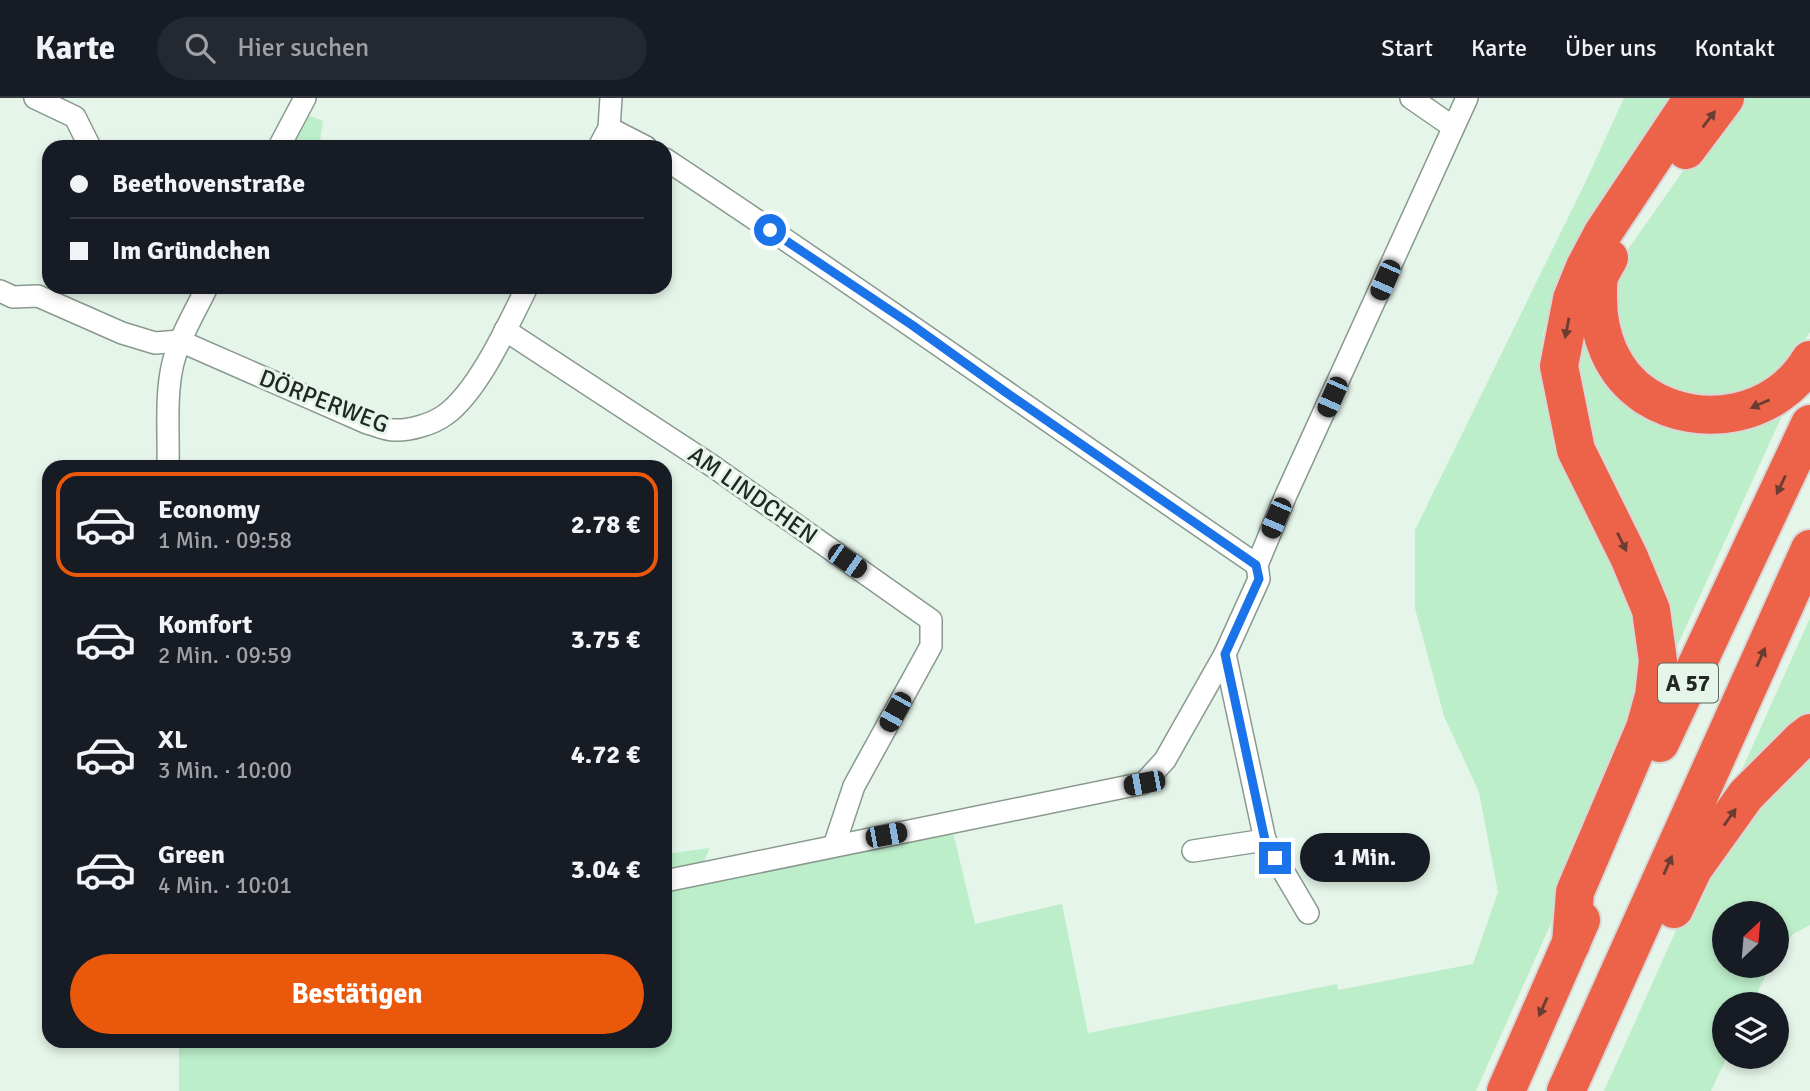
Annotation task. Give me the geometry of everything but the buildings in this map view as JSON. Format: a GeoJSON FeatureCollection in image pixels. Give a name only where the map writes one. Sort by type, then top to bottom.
{"type":"FeatureCollection","features":[{"type":"Feature","properties":{"kind":"highway"},"geometry":{"type":"LineString","coordinates":[[1570,944],[1575,892],[1645,728],[1654,696],[1658,661],[1651,610],[1629,557],[1576,450],[1559,366],[1572,299],[1585,267],[1603,233],[1693,98]]}},
{"type":"Feature","properties":{"kind":"highway"},"geometry":{"type":"LineString","coordinates":[[1725,98],[1619,239],[1599,278],[1598,312],[1603,341],[1619,370],[1645,395],[1675,410],[1708,416],[1742,413],[1776,397],[1801,375],[1810,360]]}},
{"type":"Feature","properties":{"kind":"highway","name":"A 57"},"geometry":{"type":"LineString","coordinates":[[1506,1091],[1656,751],[1810,424]]}},
{"type":"Feature","properties":{"kind":"highway","name":"A 57"},"geometry":{"type":"LineString","coordinates":[[1566,1091],[1810,549]]}},
{"type":"Feature","properties":{"kind":"highway"},"geometry":{"type":"LineString","coordinates":[[1589,1039],[1642,975],[1693,869],[1746,795],[1810,733]]}},
{"type":"Feature","properties":{"kind":"street"},"geometry":{"type":"LineString","coordinates":[[35,98],[75,117],[86,140]]}},
{"type":"Feature","properties":{"kind":"street"},"geometry":{"type":"LineString","coordinates":[[283,140],[305,98]]}},
{"type":"Feature","properties":{"kind":"street"},"geometry":{"type":"LineString","coordinates":[[604,138],[611,98]]}},
{"type":"Feature","properties":{"kind":"street"},"geometry":{"type":"LineString","coordinates":[[1411,98],[1453,127]]}},
{"type":"Feature","properties":{"kind":"street"},"geometry":{"type":"LineString","coordinates":[[672,880],[1144,783],[1166,760],[1225,654],[1259,579],[1256,565],[1467,98]]}},
{"type":"Feature","properties":{"kind":"street"},"geometry":{"type":"LineString","coordinates":[[672,164],[912,325],[1256,565]]}},
{"type":"Feature","properties":{"kind":"street"},"geometry":{"type":"LineString","coordinates":[[0,291],[13,297],[38,296],[122,333],[155,343],[180,341]]}},
{"type":"Feature","properties":{"kind":"street"},"geometry":{"type":"LineString","coordinates":[[168,460],[169,397],[173,365],[180,341],[204,294]]}},
{"type":"Feature","properties":{"kind":"street","name":"DÖRPERWEG"},"geometry":{"type":"LineString","coordinates":[[180,341],[368,423],[393,430],[420,426],[445,415],[462,398],[478,377],[523,294]]}},
{"type":"Feature","properties":{"kind":"street","name":"AM LINDCHEN"},"geometry":{"type":"LineString","coordinates":[[505,330],[711,465],[931,620],[932,646],[854,786],[834,846]]}},
{"type":"Feature","properties":{"kind":"street"},"geometry":{"type":"LineString","coordinates":[[1225,654],[1265,840],[1308,913]]}},
{"type":"Feature","properties":{"kind":"street"},"geometry":{"type":"LineString","coordinates":[[1193,851],[1265,840]]}},
{"type":"Feature","properties":{"kind":"green space"},"geometry":{"type":"Polygon","coordinates":[[[1624,98],[1677,98],[1582,240],[1558,282],[1543,334],[1541,383],[1547,379],[1622,576],[1644,656],[1620,769],[1476,1091],[179,1091],[179,1048],[672,1048],[672,885],[952,828],[975,924],[1062,904],[1088,1033],[1337,984],[1338,990],[1473,964],[1498,892],[1479,792],[1444,716],[1415,608],[1415,530],[1624,98]]]}},
{"type":"Feature","properties":{"kind":"green space"},"geometry":{"type":"Polygon","coordinates":[[[1734,98],[1810,98],[1810,332],[1789,365],[1741,397],[1682,396],[1652,380],[1630,359],[1615,330],[1614,283],[1629,248],[1734,98]]]}},
{"type":"Feature","properties":{"kind":"green space"},"geometry":{"type":"Polygon","coordinates":[[[308,115],[323,121],[320,140],[295,139],[308,115]]]}},
{"type":"Feature","properties":{"kind":"green space"},"geometry":{"type":"Polygon","coordinates":[[[1589,308],[1642,402],[1791,396],[1664,675],[1570,400],[1589,308]]]}},
{"type":"Feature","properties":{"kind":"green space"},"geometry":{"type":"Polygon","coordinates":[[[1810,618],[1810,720],[1726,805],[1810,618]]]}},
{"type":"Feature","properties":{"kind":"green space"},"geometry":{"type":"Polygon","coordinates":[[[1810,751],[1810,925],[1789,939],[1789,901],[1712,901],[1712,978],[1764,978],[1758,992],[1712,992],[1712,1069],[1721,1069],[1711,1091],[1604,1091],[1678,926],[1761,800],[1810,751]]]}},
{"type":"Feature","properties":{"kind":"green space"},"geometry":{"type":"Polygon","coordinates":[[[710,848],[700,869],[672,875],[672,853],[710,848]]]}},
{"type":"Feature","properties":{"kind":"route"},"geometry":{"type":"LineString","coordinates":[[770,230],[912,325],[1256,565],[1259,579],[1225,654],[1265,840],[1275,858]]}}]}
